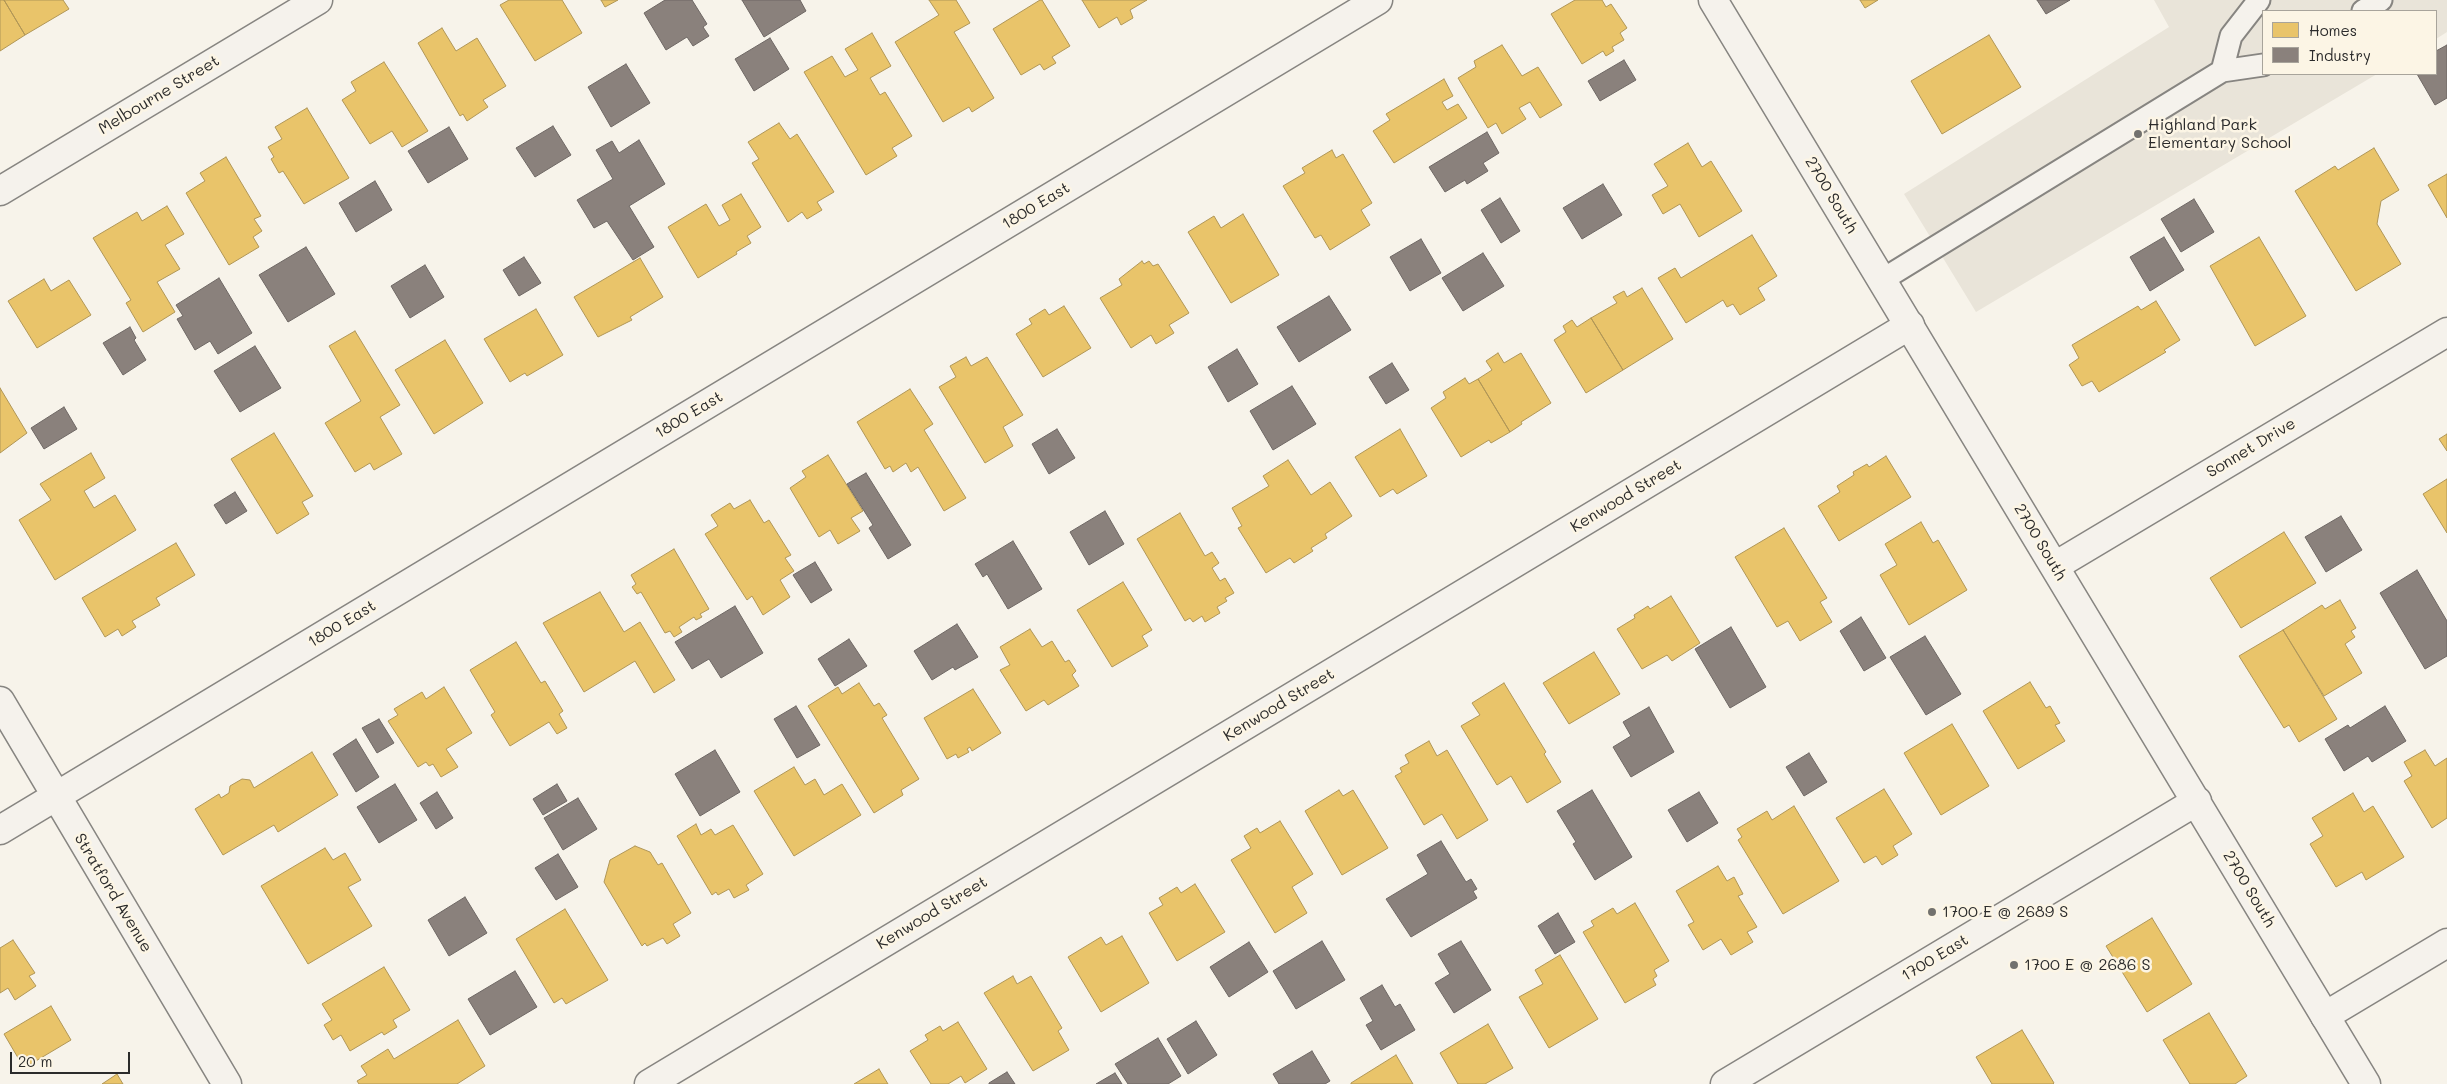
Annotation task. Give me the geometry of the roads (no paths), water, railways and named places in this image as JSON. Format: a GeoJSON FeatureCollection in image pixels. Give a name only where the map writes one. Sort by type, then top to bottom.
{"type":"FeatureCollection","features":[{"type":"Feature","properties":{"kind":"street","name":"Melbourne Street"},"geometry":{"type":"LineString","coordinates":[[0,191],[318,0]]}},
{"type":"Feature","properties":{"kind":"street","name":"1800 East"},"geometry":{"type":"LineString","coordinates":[[0,830],[1378,0]]}},
{"type":"Feature","properties":{"kind":"street","name":"2700 South"},"geometry":{"type":"LineString","coordinates":[[1713,0],[2366,1084]]}},
{"type":"Feature","properties":{"kind":"street","name":"Kenwood Street"},"geometry":{"type":"LineString","coordinates":[[649,1084],[1910,325]]}},
{"type":"Feature","properties":{"kind":"street","name":"Sonnet Drive"},"geometry":{"type":"LineString","coordinates":[[2055,566],[2447,332]]}},
{"type":"Feature","properties":{"kind":"street","name":"Stratford Avenue"},"geometry":{"type":"LineString","coordinates":[[0,702],[227,1084]]}},
{"type":"Feature","properties":{"kind":"street","name":"1700 East"},"geometry":{"type":"LineString","coordinates":[[1725,1084],[2197,801]]}},
{"type":"Feature","properties":{"kind":"street"},"geometry":{"type":"LineString","coordinates":[[2325,1016],[2447,943]]}},
{"type":"Feature","properties":{"kind":"lane"},"geometry":{"type":"LineString","coordinates":[[2222,71],[2232,36],[2259,0]]}},
{"type":"Feature","properties":{"kind":"lane"},"geometry":{"type":"LineString","coordinates":[[2365,10],[2381,0]]}},
{"type":"Feature","properties":{"kind":"lane"},"geometry":{"type":"LineString","coordinates":[[1882,280],[2222,71],[2262,65]]}},
{"type":"Feature","properties":{"kind":"place","name":"Highland Park Elementary School"},"geometry":{"type":"Point","coordinates":[2138,134]}},
{"type":"Feature","properties":{"kind":"place","name":"1700 E @ 2689 S"},"geometry":{"type":"Point","coordinates":[1932,912]}},
{"type":"Feature","properties":{"kind":"place","name":"1700 E @ 2686 S"},"geometry":{"type":"Point","coordinates":[2014,965]}}]}
